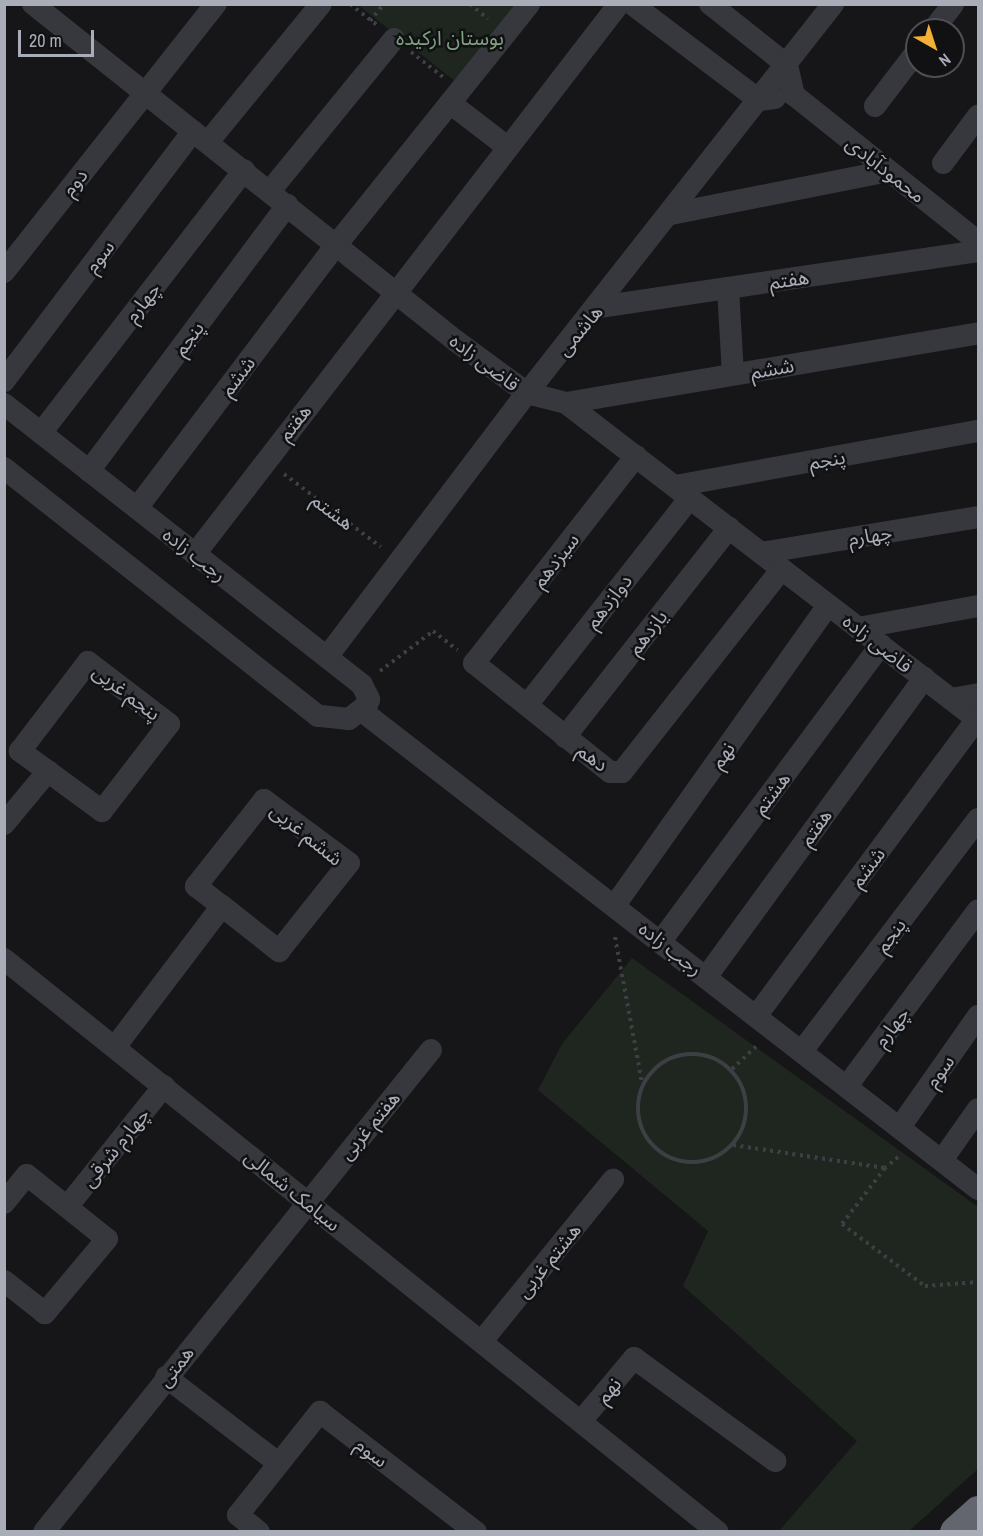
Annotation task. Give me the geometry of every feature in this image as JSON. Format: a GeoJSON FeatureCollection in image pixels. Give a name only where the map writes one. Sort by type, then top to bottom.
{"type":"FeatureCollection","features":[{"type":"Feature","properties":{"kind":"highway"},"geometry":{"type":"LineString","coordinates":[[956,1532],[978,1512]]}},
{"type":"Feature","properties":{"kind":"street","name":"قاضی زاده"},"geometry":{"type":"LineString","coordinates":[[33,4],[527,393],[566,403],[978,720]]}},
{"type":"Feature","properties":{"kind":"street","name":"دوم"},"geometry":{"type":"LineString","coordinates":[[4,272],[144,92],[216,4]]}},
{"type":"Feature","properties":{"kind":"street","name":"سوم"},"geometry":{"type":"LineString","coordinates":[[4,381],[200,136],[321,4]]}},
{"type":"Feature","properties":{"kind":"street","name":"ششم"},"geometry":{"type":"LineString","coordinates":[[137,508],[337,244],[529,4]]}},
{"type":"Feature","properties":{"kind":"street","name":"هفتم"},"geometry":{"type":"LineString","coordinates":[[195,554],[506,146],[619,4]]}},
{"type":"Feature","properties":{"kind":"street"},"geometry":{"type":"LineString","coordinates":[[632,4],[759,100],[794,95],[787,65],[710,4]]}},
{"type":"Feature","properties":{"kind":"street","name":"هاشمی"},"geometry":{"type":"LineString","coordinates":[[327,657],[527,393],[598,307],[833,4]]}},
{"type":"Feature","properties":{"kind":"street"},"geometry":{"type":"LineString","coordinates":[[942,18],[953,4]]}},
{"type":"Feature","properties":{"kind":"street","name":"پنجم"},"geometry":{"type":"LineString","coordinates":[[89,471],[278,198],[394,39]]}},
{"type":"Feature","properties":{"kind":"street"},"geometry":{"type":"LineString","coordinates":[[875,106],[905,67]]}},
{"type":"Feature","properties":{"kind":"street","name":"محمودآبادی"},"geometry":{"type":"LineString","coordinates":[[794,95],[978,242]]}},
{"type":"Feature","properties":{"kind":"street"},"geometry":{"type":"LineString","coordinates":[[450,103],[506,146]]}},
{"type":"Feature","properties":{"kind":"street"},"geometry":{"type":"LineString","coordinates":[[943,163],[978,116]]}},
{"type":"Feature","properties":{"kind":"street","name":"چهارم"},"geometry":{"type":"LineString","coordinates":[[41,433],[244,170]]}},
{"type":"Feature","properties":{"kind":"street"},"geometry":{"type":"LineString","coordinates":[[671,214],[889,171]]}},
{"type":"Feature","properties":{"kind":"street","name":"هفتم"},"geometry":{"type":"LineString","coordinates":[[598,307],[978,251]]}},
{"type":"Feature","properties":{"kind":"street"},"geometry":{"type":"LineString","coordinates":[[728,288],[733,374]]}},
{"type":"Feature","properties":{"kind":"street","name":"ششم"},"geometry":{"type":"LineString","coordinates":[[566,403],[978,333]]}},
{"type":"Feature","properties":{"kind":"street","name":"رجب زاده"},"geometry":{"type":"LineString","coordinates":[[4,404],[362,686]]}},
{"type":"Feature","properties":{"kind":"street","name":"پنجم"},"geometry":{"type":"LineString","coordinates":[[683,492],[978,431]]}},
{"type":"Feature","properties":{"kind":"street","name":"سیزدهم"},"geometry":{"type":"LineString","coordinates":[[474,663],[636,456]]}},
{"type":"Feature","properties":{"kind":"street"},"geometry":{"type":"LineString","coordinates":[[4,468],[318,716],[349,719],[362,711],[369,699],[362,686]]}},
{"type":"Feature","properties":{"kind":"street","name":"دوازدهم"},"geometry":{"type":"LineString","coordinates":[[527,705],[683,492]]}},
{"type":"Feature","properties":{"kind":"street","name":"چهارم"},"geometry":{"type":"LineString","coordinates":[[761,553],[978,517]]}},
{"type":"Feature","properties":{"kind":"street","name":"یازدهم"},"geometry":{"type":"LineString","coordinates":[[565,736],[729,528]]}},
{"type":"Feature","properties":{"kind":"street","name":"دهم"},"geometry":{"type":"LineString","coordinates":[[474,663],[610,771],[622,772],[782,569]]}},
{"type":"Feature","properties":{"kind":"street","name":"نهم"},"geometry":{"type":"LineString","coordinates":[[615,905],[828,605]]}},
{"type":"Feature","properties":{"kind":"street"},"geometry":{"type":"LineString","coordinates":[[858,628],[978,606]]}},
{"type":"Feature","properties":{"kind":"street","name":"هشتم"},"geometry":{"type":"LineString","coordinates":[[661,941],[881,645]]}},
{"type":"Feature","properties":{"kind":"street","name":"پنجم غربی"},"geometry":{"type":"LineString","coordinates":[[88,662],[169,724],[102,811],[48,771],[20,751],[88,662]]}},
{"type":"Feature","properties":{"kind":"street","name":"هفتم"},"geometry":{"type":"LineString","coordinates":[[707,976],[924,678]]}},
{"type":"Feature","properties":{"kind":"street"},"geometry":{"type":"LineString","coordinates":[[951,699],[978,694]]}},
{"type":"Feature","properties":{"kind":"street","name":"رجب زاده"},"geometry":{"type":"LineString","coordinates":[[362,711],[640,924],[978,1189]]}},
{"type":"Feature","properties":{"kind":"street","name":"ششم"},"geometry":{"type":"LineString","coordinates":[[757,1015],[978,720]]}},
{"type":"Feature","properties":{"kind":"street"},"geometry":{"type":"LineString","coordinates":[[4,824],[48,771]]}},
{"type":"Feature","properties":{"kind":"street","name":"ششم غربی"},"geometry":{"type":"LineString","coordinates":[[264,800],[349,863],[279,951],[222,906],[196,886],[264,800]]}},
{"type":"Feature","properties":{"kind":"street","name":"پنجم"},"geometry":{"type":"LineString","coordinates":[[802,1050],[978,819]]}},
{"type":"Feature","properties":{"kind":"street"},"geometry":{"type":"LineString","coordinates":[[115,1047],[222,906]]}},
{"type":"Feature","properties":{"kind":"street","name":"چهارم"},"geometry":{"type":"LineString","coordinates":[[847,1086],[978,910]]}},
{"type":"Feature","properties":{"kind":"street","name":"سیامک شمالی"},"geometry":{"type":"LineString","coordinates":[[4,959],[582,1420]]}},
{"type":"Feature","properties":{"kind":"street","name":"سوم"},"geometry":{"type":"LineString","coordinates":[[908,1134],[978,1016]]}},
{"type":"Feature","properties":{"kind":"street","name":"هفتم غربی"},"geometry":{"type":"LineString","coordinates":[[307,1201],[431,1050]]}},
{"type":"Feature","properties":{"kind":"street","name":"چهارم شرقی"},"geometry":{"type":"LineString","coordinates":[[67,1207],[164,1086]]}},
{"type":"Feature","properties":{"kind":"street"},"geometry":{"type":"LineString","coordinates":[[942,1160],[978,1109]]}},
{"type":"Feature","properties":{"kind":"street"},"geometry":{"type":"LineString","coordinates":[[4,1203],[27,1175],[107,1239],[45,1312],[4,1281]]}},
{"type":"Feature","properties":{"kind":"street","name":"هشتم غربی"},"geometry":{"type":"LineString","coordinates":[[482,1341],[613,1180]]}},
{"type":"Feature","properties":{"kind":"street","name":"همتی"},"geometry":{"type":"LineString","coordinates":[[44,1532],[307,1201]]}},
{"type":"Feature","properties":{"kind":"street","name":"نهم"},"geometry":{"type":"LineString","coordinates":[[718,1532],[582,1420],[634,1358],[775,1461]]}},
{"type":"Feature","properties":{"kind":"street"},"geometry":{"type":"LineString","coordinates":[[166,1377],[278,1463]]}},
{"type":"Feature","properties":{"kind":"street","name":"سوم"},"geometry":{"type":"LineString","coordinates":[[259,1532],[238,1515],[320,1412],[476,1532]]}},
{"type":"Feature","properties":{"kind":"path"},"geometry":{"type":"LineString","coordinates":[[370,21],[384,4]]}},
{"type":"Feature","properties":{"kind":"path"},"geometry":{"type":"LineString","coordinates":[[470,4],[492,22]]}},
{"type":"Feature","properties":{"kind":"path","name":"هشتم"},"geometry":{"type":"LineString","coordinates":[[265,460],[401,562]]}},
{"type":"Feature","properties":{"kind":"path"},"geometry":{"type":"LineString","coordinates":[[362,686],[433,631],[474,663]]}},
{"type":"Feature","properties":{"kind":"path"},"geometry":{"type":"LineString","coordinates":[[640,924],[615,937],[642,1084],[637,1105],[640,1126],[651,1144],[669,1158],[691,1163],[714,1158],[733,1145],[744,1127],[747,1107],[743,1087],[732,1069],[715,1058],[695,1053],[674,1056],[656,1067],[642,1084]]}},
{"type":"Feature","properties":{"kind":"path"},"geometry":{"type":"LineString","coordinates":[[732,1069],[775,1030]]}},
{"type":"Feature","properties":{"kind":"path"},"geometry":{"type":"LineString","coordinates":[[908,1134],[842,1224],[925,1286],[978,1282]]}},
{"type":"Feature","properties":{"kind":"path"},"geometry":{"type":"LineString","coordinates":[[733,1145],[885,1168]]}},
{"type":"Feature","properties":{"kind":"green space","name":"بوستان ارکیده"},"geometry":{"type":"Polygon","coordinates":[[[358,5],[518,5],[456,82],[358,5]]]}},
{"type":"Feature","properties":{"kind":"green space"},"geometry":{"type":"Polygon","coordinates":[[[632,958],[978,1207],[978,1469],[909,1531],[779,1531],[857,1441],[683,1286],[708,1231],[538,1090],[562,1044],[632,958]]]}}]}
